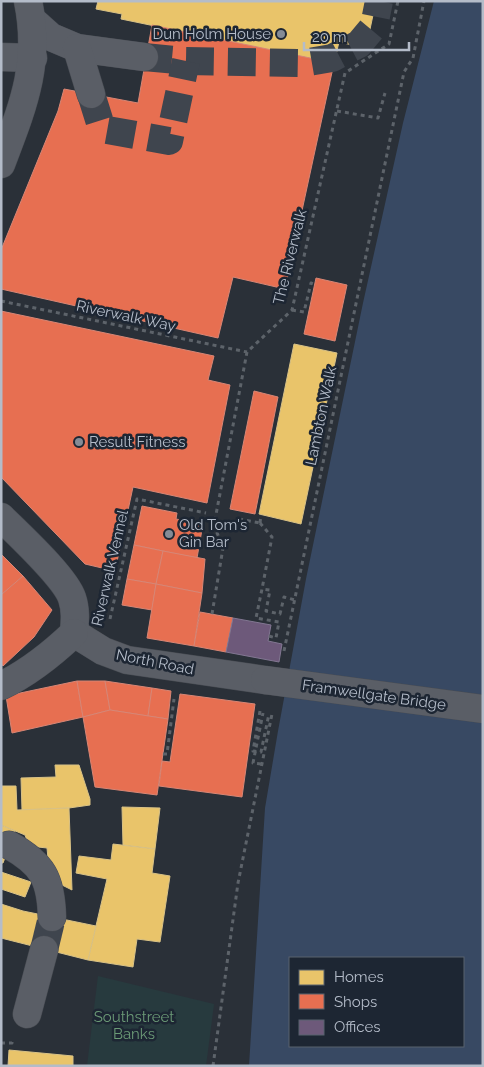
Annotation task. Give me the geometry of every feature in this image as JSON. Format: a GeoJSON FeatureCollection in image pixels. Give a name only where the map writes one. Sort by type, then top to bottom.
{"type":"FeatureCollection","features":[{"type":"Feature","properties":{"kind":"street"},"geometry":{"type":"LineString","coordinates":[[30,10],[50,37],[77,48],[144,57]]}},
{"type":"Feature","properties":{"kind":"street"},"geometry":{"type":"LineString","coordinates":[[1,164],[21,112],[33,58],[30,10]]}},
{"type":"Feature","properties":{"kind":"street"},"geometry":{"type":"LineString","coordinates":[[77,48],[91,94]]}},
{"type":"Feature","properties":{"kind":"street"},"geometry":{"type":"LineString","coordinates":[[1,57],[33,58]]}},
{"type":"Feature","properties":{"kind":"street"},"geometry":{"type":"LineString","coordinates":[[1,517],[60,578],[72,597],[76,615],[74,633],[58,649],[1,686]]}},
{"type":"Feature","properties":{"kind":"street","name":"North Road"},"geometry":{"type":"LineString","coordinates":[[74,633],[104,651],[127,660],[265,680]]}},
{"type":"Feature","properties":{"kind":"street","name":"Framwellgate Bridge"},"geometry":{"type":"LineString","coordinates":[[265,680],[483,709]]}},
{"type":"Feature","properties":{"kind":"street"},"geometry":{"type":"LineString","coordinates":[[9,845],[29,856],[44,875],[51,894],[52,917]]}},
{"type":"Feature","properties":{"kind":"street"},"geometry":{"type":"LineString","coordinates":[[27,1014],[44,950]]}},
{"type":"Feature","properties":{"kind":"path","name":"The Riverwalk"},"geometry":{"type":"LineString","coordinates":[[247,352],[292,310],[345,73],[389,44],[398,1]]}},
{"type":"Feature","properties":{"kind":"path","name":"Lambton Walk"},"geometry":{"type":"LineString","coordinates":[[283,656],[404,72],[413,58],[424,1]]}},
{"type":"Feature","properties":{"kind":"path"},"geometry":{"type":"LineString","coordinates":[[336,111],[378,118],[385,93]]}},
{"type":"Feature","properties":{"kind":"path"},"geometry":{"type":"LineString","coordinates":[[292,310],[304,312],[310,283],[314,284]]}},
{"type":"Feature","properties":{"kind":"path","name":"Riverwalk Way"},"geometry":{"type":"LineString","coordinates":[[1,301],[247,352]]}},
{"type":"Feature","properties":{"kind":"path"},"geometry":{"type":"LineString","coordinates":[[212,614],[222,548],[214,525],[247,352]]}},
{"type":"Feature","properties":{"kind":"path","name":"Riverwalk Vennel"},"geometry":{"type":"LineString","coordinates":[[104,651],[137,499],[206,513]]}},
{"type":"Feature","properties":{"kind":"path"},"geometry":{"type":"LineString","coordinates":[[260,523],[261,515]]}},
{"type":"Feature","properties":{"kind":"path"},"geometry":{"type":"LineString","coordinates":[[239,518],[260,523],[272,537],[256,618],[279,622],[276,638],[269,636]]}},
{"type":"Feature","properties":{"kind":"path"},"geometry":{"type":"LineString","coordinates":[[262,589],[270,590],[266,611],[280,614],[284,597],[295,600]]}},
{"type":"Feature","properties":{"kind":"path"},"geometry":{"type":"LineString","coordinates":[[163,754],[167,754],[179,668]]}},
{"type":"Feature","properties":{"kind":"path"},"geometry":{"type":"LineString","coordinates":[[260,709],[252,751],[261,752],[269,711],[263,710],[256,748],[255,756],[253,763],[261,764]]}},
{"type":"Feature","properties":{"kind":"path"},"geometry":{"type":"LineString","coordinates":[[213,1066],[238,883],[272,712]]}},
{"type":"Feature","properties":{"kind":"green space","name":"Southstreet Banks"},"geometry":{"type":"Polygon","coordinates":[[[98,976],[214,1004],[206,1066],[87,1066],[98,976]]]}},
{"type":"Feature","properties":{"kind":"water"},"geometry":{"type":"Polygon","coordinates":[[[434,1],[483,1],[483,1066],[249,1066],[265,808],[306,579],[363,303],[403,123],[434,1]]]}},
{"type":"Feature","properties":{"kind":"building: Homes","name":"Dun Holm House"},"geometry":{"type":"Polygon","coordinates":[[[98,1],[376,1],[366,48],[339,42],[334,63],[121,19],[122,14],[96,9],[98,1]]]}},
{"type":"Feature","properties":{"kind":"building: Homes"},"geometry":{"type":"Polygon","coordinates":[[[294,344],[337,353],[301,524],[259,514],[294,344]]]}},
{"type":"Feature","properties":{"kind":"building: Homes"},"geometry":{"type":"Polygon","coordinates":[[[55,765],[79,765],[90,799],[90,805],[22,810],[21,778],[56,777],[55,765]]]}},
{"type":"Feature","properties":{"kind":"building: Homes"},"geometry":{"type":"Polygon","coordinates":[[[1,786],[16,786],[17,810],[69,808],[72,890],[50,879],[47,848],[29,846],[25,835],[1,825],[1,786]]]}},
{"type":"Feature","properties":{"kind":"building: Homes"},"geometry":{"type":"Polygon","coordinates":[[[122,807],[160,808],[155,849],[123,845],[122,807]]]}},
{"type":"Feature","properties":{"kind":"building: Homes"},"geometry":{"type":"Polygon","coordinates":[[[1,825],[15,831],[3,863],[1,863],[1,825]]]}},
{"type":"Feature","properties":{"kind":"building: Homes"},"geometry":{"type":"Polygon","coordinates":[[[113,844],[155,849],[152,873],[170,876],[160,942],[137,939],[133,967],[88,960],[107,879],[76,873],[79,856],[111,860],[113,844]]]}},
{"type":"Feature","properties":{"kind":"building: Homes"},"geometry":{"type":"Polygon","coordinates":[[[1,872],[31,882],[25,897],[1,889],[1,872]]]}},
{"type":"Feature","properties":{"kind":"building: Homes"},"geometry":{"type":"Polygon","coordinates":[[[1,904],[23,911],[96,926],[88,960],[1,938],[1,904]]]}},
{"type":"Feature","properties":{"kind":"building: Homes"},"geometry":{"type":"Polygon","coordinates":[[[9,1050],[73,1056],[73,1066],[8,1066],[9,1050]]]}},
{"type":"Feature","properties":{"kind":"building: Shops"},"geometry":{"type":"Polygon","coordinates":[[[152,25],[334,63],[285,289],[233,277],[218,338],[1,289],[1,250],[58,111],[64,89],[138,103],[152,25]]]}},
{"type":"Feature","properties":{"kind":"building: Shops"},"geometry":{"type":"Polygon","coordinates":[[[316,278],[347,285],[335,341],[304,334],[316,278]]]}},
{"type":"Feature","properties":{"kind":"building: Shops"},"geometry":{"type":"Polygon","coordinates":[[[1,311],[214,356],[208,380],[230,385],[207,503],[133,487],[115,571],[85,564],[1,477],[1,311]]]}},
{"type":"Feature","properties":{"kind":"building: Shops"},"geometry":{"type":"Polygon","coordinates":[[[254,391],[278,397],[255,514],[230,509],[254,391]]]}},
{"type":"Feature","properties":{"kind":"building: Shops","name":"Old Tom's Gin Bar"},"geometry":{"type":"Polygon","coordinates":[[[142,506],[177,513],[176,519],[203,524],[197,558],[134,545],[142,506]]]}},
{"type":"Feature","properties":{"kind":"building: Shops"},"geometry":{"type":"Polygon","coordinates":[[[134,545],[163,551],[156,584],[127,579],[134,545]]]}},
{"type":"Feature","properties":{"kind":"building: Shops"},"geometry":{"type":"Polygon","coordinates":[[[163,551],[205,559],[202,593],[156,584],[163,551]]]}},
{"type":"Feature","properties":{"kind":"building: Shops"},"geometry":{"type":"Polygon","coordinates":[[[1,554],[23,576],[1,595],[1,554]]]}},
{"type":"Feature","properties":{"kind":"building: Shops"},"geometry":{"type":"Polygon","coordinates":[[[23,576],[52,610],[34,637],[3,666],[1,663],[1,595],[23,576]]]}},
{"type":"Feature","properties":{"kind":"building: Shops"},"geometry":{"type":"Polygon","coordinates":[[[127,579],[156,584],[152,610],[122,605],[127,579]]]}},
{"type":"Feature","properties":{"kind":"building: Shops"},"geometry":{"type":"Polygon","coordinates":[[[156,584],[202,593],[194,646],[147,638],[156,584]]]}},
{"type":"Feature","properties":{"kind":"building: Shops"},"geometry":{"type":"Polygon","coordinates":[[[200,612],[233,618],[226,652],[194,646],[200,612]]]}},
{"type":"Feature","properties":{"kind":"building: Shops"},"geometry":{"type":"Polygon","coordinates":[[[77,681],[83,717],[12,733],[6,696],[77,681]]]}},
{"type":"Feature","properties":{"kind":"building: Shops"},"geometry":{"type":"Polygon","coordinates":[[[77,681],[105,681],[110,710],[83,717],[77,681]]]}},
{"type":"Feature","properties":{"kind":"building: Shops"},"geometry":{"type":"Polygon","coordinates":[[[105,681],[152,688],[148,716],[110,710],[105,681]]]}},
{"type":"Feature","properties":{"kind":"building: Shops"},"geometry":{"type":"Polygon","coordinates":[[[152,688],[171,691],[168,719],[148,716],[152,688]]]}},
{"type":"Feature","properties":{"kind":"building: Shops"},"geometry":{"type":"Polygon","coordinates":[[[180,694],[255,704],[242,797],[159,786],[162,761],[170,762],[180,694]]]}},
{"type":"Feature","properties":{"kind":"building: Shops"},"geometry":{"type":"Polygon","coordinates":[[[110,710],[168,719],[157,795],[95,787],[83,717],[110,710]]]}},
{"type":"Feature","properties":{"kind":"building: Offices"},"geometry":{"type":"Polygon","coordinates":[[[233,618],[271,625],[268,641],[282,644],[279,662],[226,652],[233,618]]]}},
{"type":"Feature","properties":{"kind":"tunnel"},"geometry":{"type":"LineString","coordinates":[[144,57],[186,61],[303,63],[332,58],[359,44],[374,26],[379,1]]}},
{"type":"Feature","properties":{"kind":"tunnel"},"geometry":{"type":"LineString","coordinates":[[91,94],[102,129],[169,141],[186,61]]}},
{"type":"Feature","properties":{"kind":"tunnel"},"geometry":{"type":"LineString","coordinates":[[44,950],[52,917]]}},
{"type":"Feature","properties":{"kind":"place","name":"Dun Holm House"},"geometry":{"type":"Point","coordinates":[281,34]}},
{"type":"Feature","properties":{"kind":"place","name":"Result Fitness"},"geometry":{"type":"Point","coordinates":[79,442]}},
{"type":"Feature","properties":{"kind":"place","name":"Old Tom's Gin Bar"},"geometry":{"type":"Point","coordinates":[169,534]}}]}
